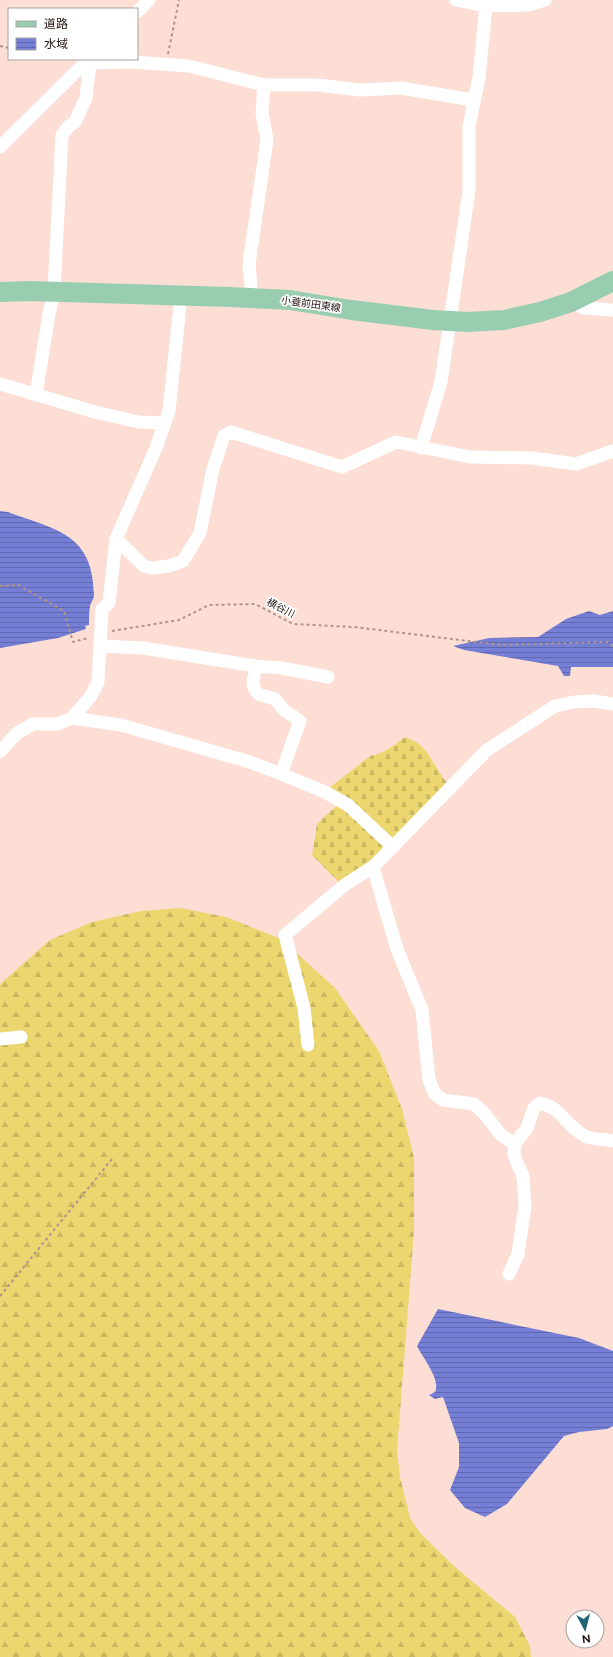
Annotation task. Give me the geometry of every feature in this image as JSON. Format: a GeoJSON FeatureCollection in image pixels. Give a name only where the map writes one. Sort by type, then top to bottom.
{"type":"FeatureCollection","features":[{"type":"Feature","properties":{"kind":"main road","name":"小蓑前田東線"},"geometry":{"type":"LineString","coordinates":[[0,292],[54,292],[290,300],[351,310],[468,322],[504,320],[540,312],[571,302],[613,281]]}},
{"type":"Feature","properties":{"kind":"street"},"geometry":{"type":"LineString","coordinates":[[138,11],[149,0]]}},
{"type":"Feature","properties":{"kind":"street"},"geometry":{"type":"LineString","coordinates":[[456,0],[486,6],[528,5],[545,0]]}},
{"type":"Feature","properties":{"kind":"street"},"geometry":{"type":"LineString","coordinates":[[421,448],[441,382],[448,321],[468,191],[469,126],[473,100],[479,78],[486,6]]}},
{"type":"Feature","properties":{"kind":"street"},"geometry":{"type":"LineString","coordinates":[[36,395],[54,292],[62,135],[68,126],[75,122],[86,98],[88,62]]}},
{"type":"Feature","properties":{"kind":"street"},"geometry":{"type":"LineString","coordinates":[[0,147],[88,62],[132,62],[189,66],[264,85],[318,85],[360,90],[401,88],[473,100]]}},
{"type":"Feature","properties":{"kind":"street"},"geometry":{"type":"LineString","coordinates":[[252,298],[249,264],[267,140],[262,113],[264,85]]}},
{"type":"Feature","properties":{"kind":"street"},"geometry":{"type":"LineString","coordinates":[[0,752],[17,733],[33,724],[57,724],[72,718],[91,696],[98,682],[102,609],[109,603],[116,538],[156,448],[169,411],[181,296]]}},
{"type":"Feature","properties":{"kind":"street"},"geometry":{"type":"LineString","coordinates":[[571,302],[583,308],[613,310]]}},
{"type":"Feature","properties":{"kind":"street"},"geometry":{"type":"LineString","coordinates":[[0,384],[95,412],[139,422],[165,423]]}},
{"type":"Feature","properties":{"kind":"street"},"geometry":{"type":"LineString","coordinates":[[116,538],[144,566],[154,568],[169,566],[183,561],[200,533],[213,469],[224,436],[231,432],[342,467],[396,442],[470,457],[532,458],[576,464],[613,451]]}},
{"type":"Feature","properties":{"kind":"street"},"geometry":{"type":"LineString","coordinates":[[101,640],[256,666],[282,668],[328,677]]}},
{"type":"Feature","properties":{"kind":"street"},"geometry":{"type":"LineString","coordinates":[[256,666],[252,682],[258,694],[275,699],[284,710],[300,721],[281,774]]}},
{"type":"Feature","properties":{"kind":"street"},"geometry":{"type":"LineString","coordinates":[[308,1045],[304,1008],[284,935],[346,884],[372,868],[487,750],[537,716],[555,706],[574,702],[594,701],[613,704]]}},
{"type":"Feature","properties":{"kind":"street"},"geometry":{"type":"LineString","coordinates":[[72,718],[121,725],[250,762],[281,774],[324,792],[348,805],[393,848]]}},
{"type":"Feature","properties":{"kind":"street"},"geometry":{"type":"LineString","coordinates":[[372,868],[397,949],[422,1010],[429,1080],[435,1094],[443,1100],[474,1104],[483,1112],[501,1135],[516,1144]]}},
{"type":"Feature","properties":{"kind":"street"},"geometry":{"type":"LineString","coordinates":[[0,1039],[21,1037]]}},
{"type":"Feature","properties":{"kind":"street"},"geometry":{"type":"LineString","coordinates":[[509,1274],[518,1254],[525,1206],[523,1176],[516,1163],[514,1154],[516,1144],[532,1119],[534,1108],[540,1103],[550,1105],[560,1113],[569,1125],[587,1137],[613,1140]]}},
{"type":"Feature","properties":{"kind":"path"},"geometry":{"type":"LineString","coordinates":[[166,64],[180,0]]}},
{"type":"Feature","properties":{"kind":"path","name":"横谷川"},"geometry":{"type":"LineString","coordinates":[[0,586],[18,585],[64,611],[73,642],[101,640],[179,620],[209,605],[255,604],[293,624],[354,627],[501,645],[608,642],[613,646]]}},
{"type":"Feature","properties":{"kind":"path"},"geometry":{"type":"LineString","coordinates":[[0,1296],[112,1159]]}},
{"type":"Feature","properties":{"kind":"green space"},"geometry":{"type":"Polygon","coordinates":[[[405,737],[424,748],[449,785],[393,843],[341,884],[312,855],[317,824],[345,798],[329,788],[370,756],[384,751],[405,737]]]}},
{"type":"Feature","properties":{"kind":"green space"},"geometry":{"type":"Polygon","coordinates":[[[180,908],[226,917],[281,939],[335,988],[379,1051],[402,1109],[414,1158],[414,1231],[397,1450],[400,1477],[410,1518],[420,1533],[456,1568],[515,1617],[530,1646],[531,1657],[0,1657],[0,984],[50,940],[92,922],[141,911],[180,908]]]}},
{"type":"Feature","properties":{"kind":"water"},"geometry":{"type":"Polygon","coordinates":[[[0,511],[8,512],[56,530],[69,537],[79,546],[87,558],[92,574],[94,595],[90,606],[89,625],[85,626],[86,629],[58,638],[0,648],[0,511]]]}},
{"type":"Feature","properties":{"kind":"water"},"geometry":{"type":"Polygon","coordinates":[[[589,611],[600,615],[613,611],[613,667],[571,667],[570,676],[564,676],[558,666],[464,650],[453,646],[489,638],[538,637],[566,619],[589,611]]]}},
{"type":"Feature","properties":{"kind":"water"},"geometry":{"type":"Polygon","coordinates":[[[438,1309],[579,1338],[613,1351],[613,1426],[607,1429],[579,1432],[564,1436],[507,1504],[485,1517],[465,1508],[450,1490],[459,1467],[459,1443],[443,1397],[435,1399],[429,1395],[435,1392],[436,1381],[417,1346],[438,1309]]]}}]}
